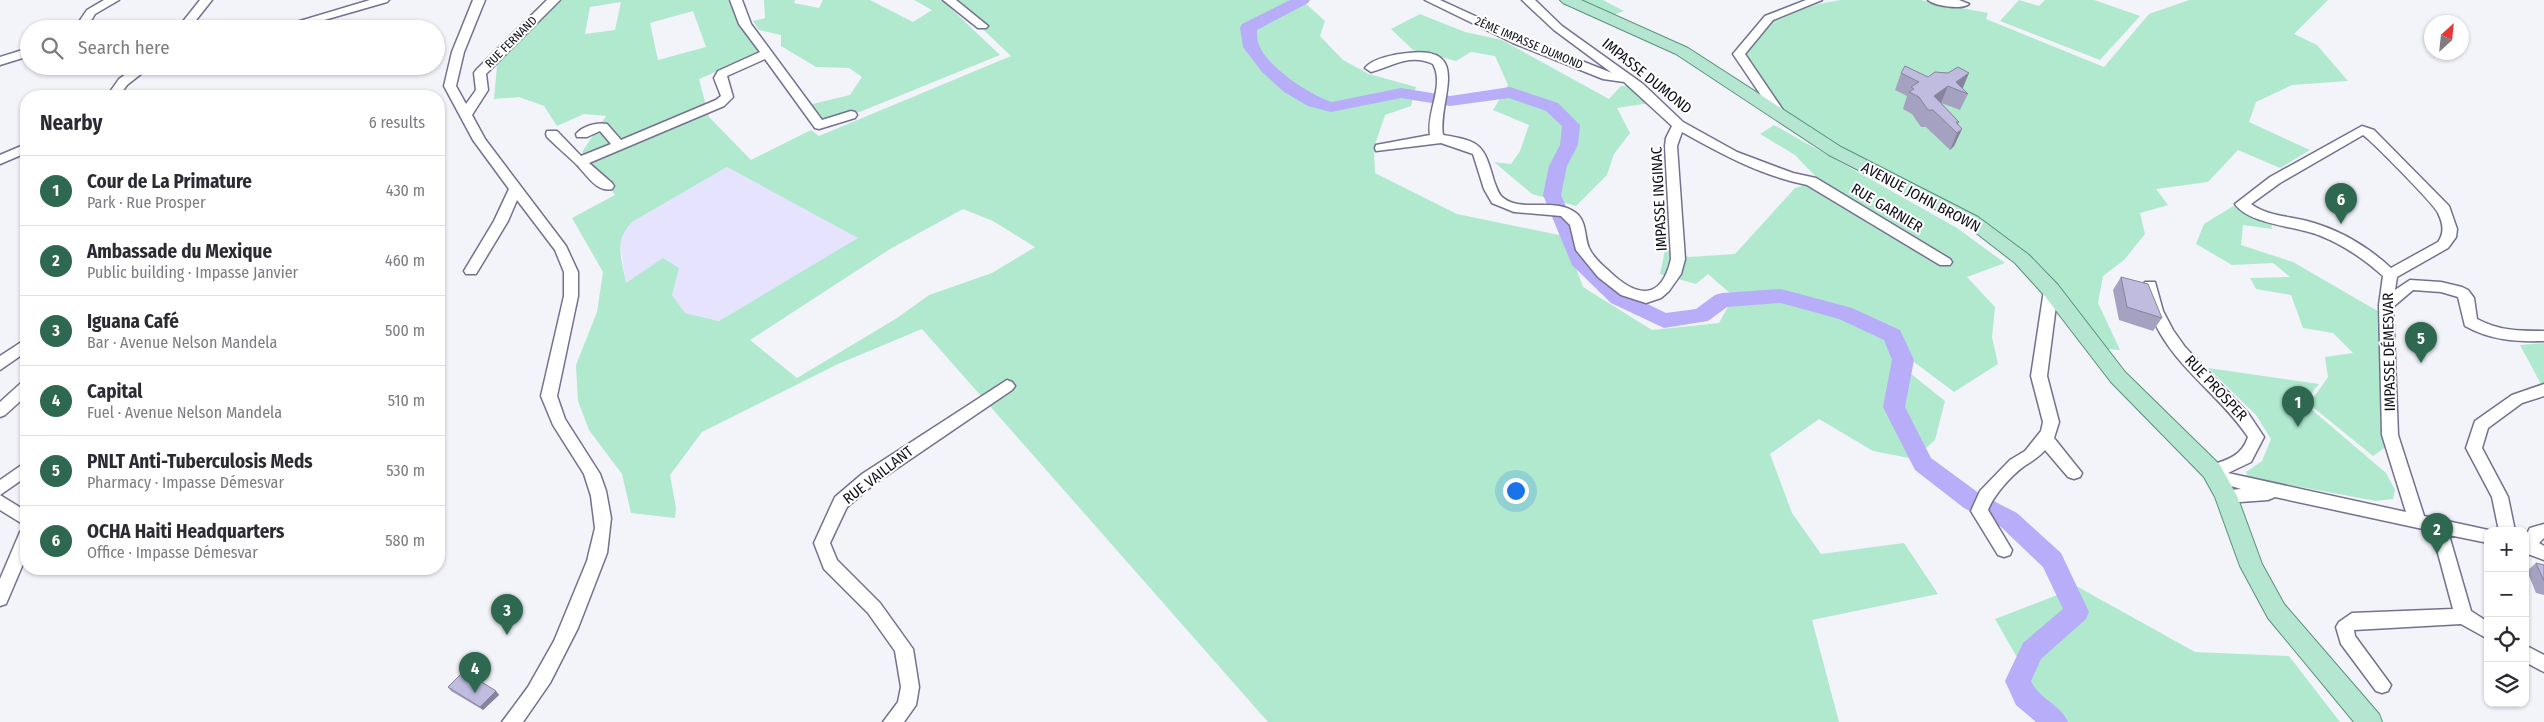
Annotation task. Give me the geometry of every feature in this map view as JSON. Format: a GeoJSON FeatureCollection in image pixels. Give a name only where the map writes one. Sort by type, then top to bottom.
{"type":"FeatureCollection","features":[{"type":"Feature","properties":{"kind":"main road","name":"AVENUE JOHN BROWN"},"geometry":{"type":"LineString","coordinates":[[1568,0],[1682,51],[1835,151],[1972,221],[2022,259],[2052,290],[2083,334],[2118,377],[2214,473],[2226,496],[2251,566],[2276,611],[2294,635],[2370,722]]}},
{"type":"Feature","properties":{"kind":"street"},"geometry":{"type":"LineString","coordinates":[[86,20],[91,12],[113,0]]}},
{"type":"Feature","properties":{"kind":"street"},"geometry":{"type":"LineString","coordinates":[[190,20],[206,0]]}},
{"type":"Feature","properties":{"kind":"street"},"geometry":{"type":"LineString","coordinates":[[311,20],[383,0]]}},
{"type":"Feature","properties":{"kind":"street"},"geometry":{"type":"LineString","coordinates":[[479,0],[452,70],[450,86],[479,140],[561,249],[571,272],[571,296],[550,396],[552,412],[596,485],[603,526],[598,555],[547,675],[510,722]]}},
{"type":"Feature","properties":{"kind":"street","name":"RUE FERNAND"},"geometry":{"type":"LineString","coordinates":[[465,114],[482,90],[480,72],[554,0]]}},
{"type":"Feature","properties":{"kind":"street"},"geometry":{"type":"LineString","coordinates":[[736,0],[745,24],[819,125],[851,115]]}},
{"type":"Feature","properties":{"kind":"street"},"geometry":{"type":"LineString","coordinates":[[949,0],[982,26]]}},
{"type":"Feature","properties":{"kind":"street","name":"2ÈME IMPASSE DUMOND"},"geometry":{"type":"LineString","coordinates":[[1430,0],[1517,40],[1607,76],[1619,80],[1629,79]]}},
{"type":"Feature","properties":{"kind":"street","name":"IMPASSE DUMOND"},"geometry":{"type":"LineString","coordinates":[[1528,0],[1558,28],[1629,79],[1679,125],[1732,155],[1790,177],[1811,181]]}},
{"type":"Feature","properties":{"kind":"street"},"geometry":{"type":"LineString","coordinates":[[1781,116],[1739,54],[1778,10],[1816,0]]}},
{"type":"Feature","properties":{"kind":"street"},"geometry":{"type":"LineString","coordinates":[[1934,0],[1963,4]]}},
{"type":"Feature","properties":{"kind":"street"},"geometry":{"type":"LineString","coordinates":[[581,161],[720,103],[727,97],[720,78],[722,74],[766,54]]}},
{"type":"Feature","properties":{"kind":"street"},"geometry":{"type":"LineString","coordinates":[[0,61],[20,55]]}},
{"type":"Feature","properties":{"kind":"street"},"geometry":{"type":"LineString","coordinates":[[1371,68],[1396,58],[1416,56],[1434,58],[1438,62],[1444,76],[1434,132],[1436,137]]}},
{"type":"Feature","properties":{"kind":"street"},"geometry":{"type":"LineString","coordinates":[[117,90],[123,82],[133,75]]}},
{"type":"Feature","properties":{"kind":"street","name":"IMPASSE INGINAC"},"geometry":{"type":"LineString","coordinates":[[1382,148],[1436,137],[1457,141],[1478,151],[1493,195],[1498,202],[1508,206],[1558,211],[1577,223],[1582,250],[1604,275],[1622,289],[1636,296],[1648,298],[1659,294],[1667,285],[1678,264],[1670,146],[1679,125]]}},
{"type":"Feature","properties":{"kind":"street"},"geometry":{"type":"LineString","coordinates":[[582,134],[597,127],[603,127],[618,144]]}},
{"type":"Feature","properties":{"kind":"street","name":"IMPASSE DÉMESVAR"},"geometry":{"type":"LineString","coordinates":[[2362,130],[2369,133],[2444,209],[2450,228],[2449,237],[2443,245],[2390,274],[2347,243],[2315,228],[2248,210],[2242,204],[2275,180],[2362,130]]}},
{"type":"Feature","properties":{"kind":"street"},"geometry":{"type":"LineString","coordinates":[[552,134],[575,158],[581,161],[588,171],[607,186]]}},
{"type":"Feature","properties":{"kind":"street"},"geometry":{"type":"LineString","coordinates":[[0,160],[20,151]]}},
{"type":"Feature","properties":{"kind":"street","name":"RUE GARNIER"},"geometry":{"type":"LineString","coordinates":[[1811,181],[1945,262]]}},
{"type":"Feature","properties":{"kind":"street"},"geometry":{"type":"LineString","coordinates":[[471,271],[501,221],[515,189]]}},
{"type":"Feature","properties":{"kind":"street","name":"IMPASSE DÉMESVAR"},"geometry":{"type":"LineString","coordinates":[[2390,274],[2386,305],[2390,435],[2417,519]]}},
{"type":"Feature","properties":{"kind":"street"},"geometry":{"type":"LineString","coordinates":[[2386,305],[2410,285],[2453,289],[2464,293],[2468,298],[2470,322],[2484,330],[2500,336],[2544,336]]}},
{"type":"Feature","properties":{"kind":"street","name":"RUE PROSPER"},"geometry":{"type":"LineString","coordinates":[[2150,286],[2159,320],[2173,342],[2200,374],[2246,418],[2256,437],[2252,450],[2241,463],[2214,473]]}},
{"type":"Feature","properties":{"kind":"street"},"geometry":{"type":"LineString","coordinates":[[2004,550],[1983,503],[2016,464],[2030,455],[2049,433],[2051,422],[2039,376],[2052,290]]}},
{"type":"Feature","properties":{"kind":"street"},"geometry":{"type":"LineString","coordinates":[[0,364],[20,349]]}},
{"type":"Feature","properties":{"kind":"street","name":"RUE VAILLANT"},"geometry":{"type":"LineString","coordinates":[[892,722],[907,705],[910,687],[904,649],[874,608],[830,564],[822,544],[841,502],[868,479],[1008,386]]}},
{"type":"Feature","properties":{"kind":"street"},"geometry":{"type":"LineString","coordinates":[[2506,527],[2500,497],[2474,448],[2475,440],[2481,425],[2517,399],[2544,390]]}},
{"type":"Feature","properties":{"kind":"street"},"geometry":{"type":"LineString","coordinates":[[0,411],[20,393]]}},
{"type":"Feature","properties":{"kind":"street"},"geometry":{"type":"LineString","coordinates":[[2044,438],[2074,473]]}},
{"type":"Feature","properties":{"kind":"street"},"geometry":{"type":"LineString","coordinates":[[0,490],[20,473]]}},
{"type":"Feature","properties":{"kind":"street"},"geometry":{"type":"LineString","coordinates":[[2214,473],[2284,492],[2417,519],[2484,535]]}},
{"type":"Feature","properties":{"kind":"street"},"geometry":{"type":"LineString","coordinates":[[2226,496],[2284,492]]}},
{"type":"Feature","properties":{"kind":"street"},"geometry":{"type":"LineString","coordinates":[[0,502],[20,515]]}},
{"type":"Feature","properties":{"kind":"street"},"geometry":{"type":"LineString","coordinates":[[2438,524],[2464,616]]}},
{"type":"Feature","properties":{"kind":"street"},"geometry":{"type":"LineString","coordinates":[[2533,548],[2536,533],[2544,531]]}},
{"type":"Feature","properties":{"kind":"street"},"geometry":{"type":"LineString","coordinates":[[0,599],[20,551]]}},
{"type":"Feature","properties":{"kind":"street"},"geometry":{"type":"LineString","coordinates":[[2382,685],[2347,639],[2345,627],[2352,621],[2464,616],[2484,628]]}},
{"type":"Feature","properties":{"kind":"street"},"geometry":{"type":"LineString","coordinates":[[2529,655],[2544,664]]}},
{"type":"Feature","properties":{"kind":"shaded area"},"geometry":{"type":"Polygon","coordinates":[[[727,167],[859,238],[719,321],[685,313],[672,295],[626,284],[620,244],[621,232],[632,222],[727,167]]]}},
{"type":"Feature","properties":{"kind":"green space"},"geometry":{"type":"Polygon","coordinates":[[[562,0],[728,0],[760,53],[699,79],[709,117],[751,160],[811,130],[819,136],[1011,56],[952,0],[1302,0],[1325,21],[1320,36],[1343,60],[1369,74],[1416,87],[1411,106],[1385,115],[1374,147],[1375,173],[1457,214],[1564,236],[1583,287],[1652,330],[1719,323],[1730,303],[1782,300],[1843,316],[1887,338],[1900,365],[1945,401],[1935,440],[1914,459],[1873,451],[1819,419],[1770,454],[1792,513],[1821,554],[1904,543],[1938,594],[1812,620],[1839,722],[1268,722],[922,329],[838,364],[702,432],[670,475],[676,508],[675,518],[631,513],[622,474],[589,430],[578,401],[576,365],[597,312],[603,272],[572,218],[615,195],[582,152],[606,116],[584,114],[557,126],[544,106],[519,97],[494,99],[497,65],[562,0]],[[621,2],[590,7],[585,34],[615,30],[621,2]],[[693,11],[650,23],[658,60],[706,47],[693,11]],[[727,167],[632,222],[622,236],[620,251],[626,283],[663,258],[679,268],[672,295],[685,313],[719,321],[858,238],[727,167]],[[963,209],[890,249],[750,340],[797,378],[897,318],[929,295],[992,273],[1035,247],[993,221],[963,209]]]}},
{"type":"Feature","properties":{"kind":"green space"},"geometry":{"type":"Polygon","coordinates":[[[764,0],[795,0],[794,3],[819,8],[823,0],[870,0],[913,22],[932,10],[914,0],[942,0],[1000,55],[825,126],[808,105],[850,95],[862,77],[849,68],[816,67],[781,46],[781,35],[759,30],[753,21],[765,18],[764,0]]]}},
{"type":"Feature","properties":{"kind":"green space"},"geometry":{"type":"Polygon","coordinates":[[[1579,0],[1603,0],[1624,11],[1613,15],[1579,0]]]}},
{"type":"Feature","properties":{"kind":"green space"},"geometry":{"type":"Polygon","coordinates":[[[1841,0],[1920,0],[1988,13],[1986,19],[2104,67],[2149,14],[2189,0],[2328,0],[2294,34],[2317,45],[2348,81],[2292,85],[2256,102],[2249,122],[2310,150],[2280,168],[2238,150],[2208,182],[2156,189],[2168,205],[2140,213],[2145,234],[2124,260],[2103,276],[2098,303],[2120,350],[2106,349],[2020,249],[1788,117],[1741,55],[1775,19],[1818,4],[1841,0]]]}},
{"type":"Feature","properties":{"kind":"green space"},"geometry":{"type":"Polygon","coordinates":[[[2019,0],[2039,6],[2045,0],[2094,0],[2140,16],[2100,60],[2000,21],[2019,0]]]}},
{"type":"Feature","properties":{"kind":"green space"},"geometry":{"type":"Polygon","coordinates":[[[1420,14],[1465,32],[1502,40],[1609,99],[1621,86],[1631,86],[1650,103],[1617,108],[1630,133],[1614,154],[1607,175],[1576,206],[1532,194],[1494,162],[1511,164],[1520,151],[1529,125],[1493,110],[1508,85],[1495,56],[1471,52],[1456,61],[1413,50],[1391,29],[1420,14]]]}},
{"type":"Feature","properties":{"kind":"green space"},"geometry":{"type":"Polygon","coordinates":[[[1774,125],[1957,228],[2005,263],[1967,277],[1995,307],[1992,337],[1998,364],[1954,392],[1910,359],[1899,336],[1845,309],[1773,292],[1731,294],[1708,274],[1696,284],[1660,274],[1665,250],[1689,257],[1735,254],[1795,188],[1820,181],[1795,155],[1760,134],[1774,125]]]}},
{"type":"Feature","properties":{"kind":"green space"},"geometry":{"type":"Polygon","coordinates":[[[2235,205],[2248,214],[2271,221],[2272,229],[2243,225],[2241,245],[2293,262],[2381,313],[2387,446],[2373,456],[2309,404],[2328,377],[2325,357],[2353,353],[2333,333],[2303,328],[2291,295],[2256,289],[2250,278],[2290,277],[2273,263],[2232,265],[2196,244],[2204,224],[2235,205]]]}},
{"type":"Feature","properties":{"kind":"green space"},"geometry":{"type":"Polygon","coordinates":[[[2544,343],[2544,385],[2542,386],[2520,345],[2544,343]]]}},
{"type":"Feature","properties":{"kind":"green space"},"geometry":{"type":"Polygon","coordinates":[[[2208,368],[2319,384],[2304,403],[2386,473],[2395,490],[2393,499],[2376,501],[2248,477],[2246,472],[2262,461],[2271,439],[2256,415],[2208,368]]]}},
{"type":"Feature","properties":{"kind":"green space"},"geometry":{"type":"Polygon","coordinates":[[[2078,587],[2195,652],[2289,656],[2340,722],[2054,722],[1995,619],[2078,587]]]}},
{"type":"Feature","properties":{"kind":"building"},"geometry":{"type":"Polygon","coordinates":[[[1905,66],[1928,77],[1935,72],[1948,73],[1958,67],[1969,73],[1956,82],[1968,94],[1948,86],[1934,96],[1959,122],[1956,122],[1962,129],[1957,133],[1933,110],[1928,110],[1919,97],[1909,92],[1914,89],[1911,87],[1919,82],[1901,73],[1905,66]]]}},
{"type":"Feature","properties":{"kind":"building"},"geometry":{"type":"Polygon","coordinates":[[[2121,277],[2148,284],[2162,318],[2127,307],[2121,277]]]}},
{"type":"Feature","properties":{"kind":"building"},"geometry":{"type":"Polygon","coordinates":[[[2536,563],[2544,565],[2544,581],[2536,563]]]}},
{"type":"Feature","properties":{"kind":"building"},"geometry":{"type":"Polygon","coordinates":[[[464,671],[496,691],[480,707],[448,687],[464,671]]]}},
{"type":"Feature","properties":{"kind":"waterway"},"geometry":{"type":"LineString","coordinates":[[1302,0],[1248,28],[1251,47],[1268,68],[1290,88],[1314,102],[1331,107],[1401,93],[1450,101],[1510,92],[1552,107],[1571,125],[1569,145],[1558,166],[1552,195],[1579,260],[1618,298],[1664,321],[1701,316],[1722,300],[1781,296],[1845,313],[1893,335],[1903,360],[1894,407],[1923,464],[1972,501],[2009,520],[2052,560],[2077,612],[2032,651],[2018,681],[2025,697],[2055,722]]}},
{"type":"Feature","properties":{"kind":"place","name":"OCHA Haiti Headquarters"},"geometry":{"type":"Point","coordinates":[2341,224]}},
{"type":"Feature","properties":{"kind":"place","name":"PNLT Anti-Tuberculosis Meds"},"geometry":{"type":"Point","coordinates":[2421,363]}},
{"type":"Feature","properties":{"kind":"place","name":"Cour de La Primature"},"geometry":{"type":"Point","coordinates":[2298,427]}},
{"type":"Feature","properties":{"kind":"place","name":"Ambassade du Mexique"},"geometry":{"type":"Point","coordinates":[2437,554]}},
{"type":"Feature","properties":{"kind":"place","name":"Iguana Café"},"geometry":{"type":"Point","coordinates":[507,635]}},
{"type":"Feature","properties":{"kind":"place","name":"Capital"},"geometry":{"type":"Point","coordinates":[475,693]}}]}
